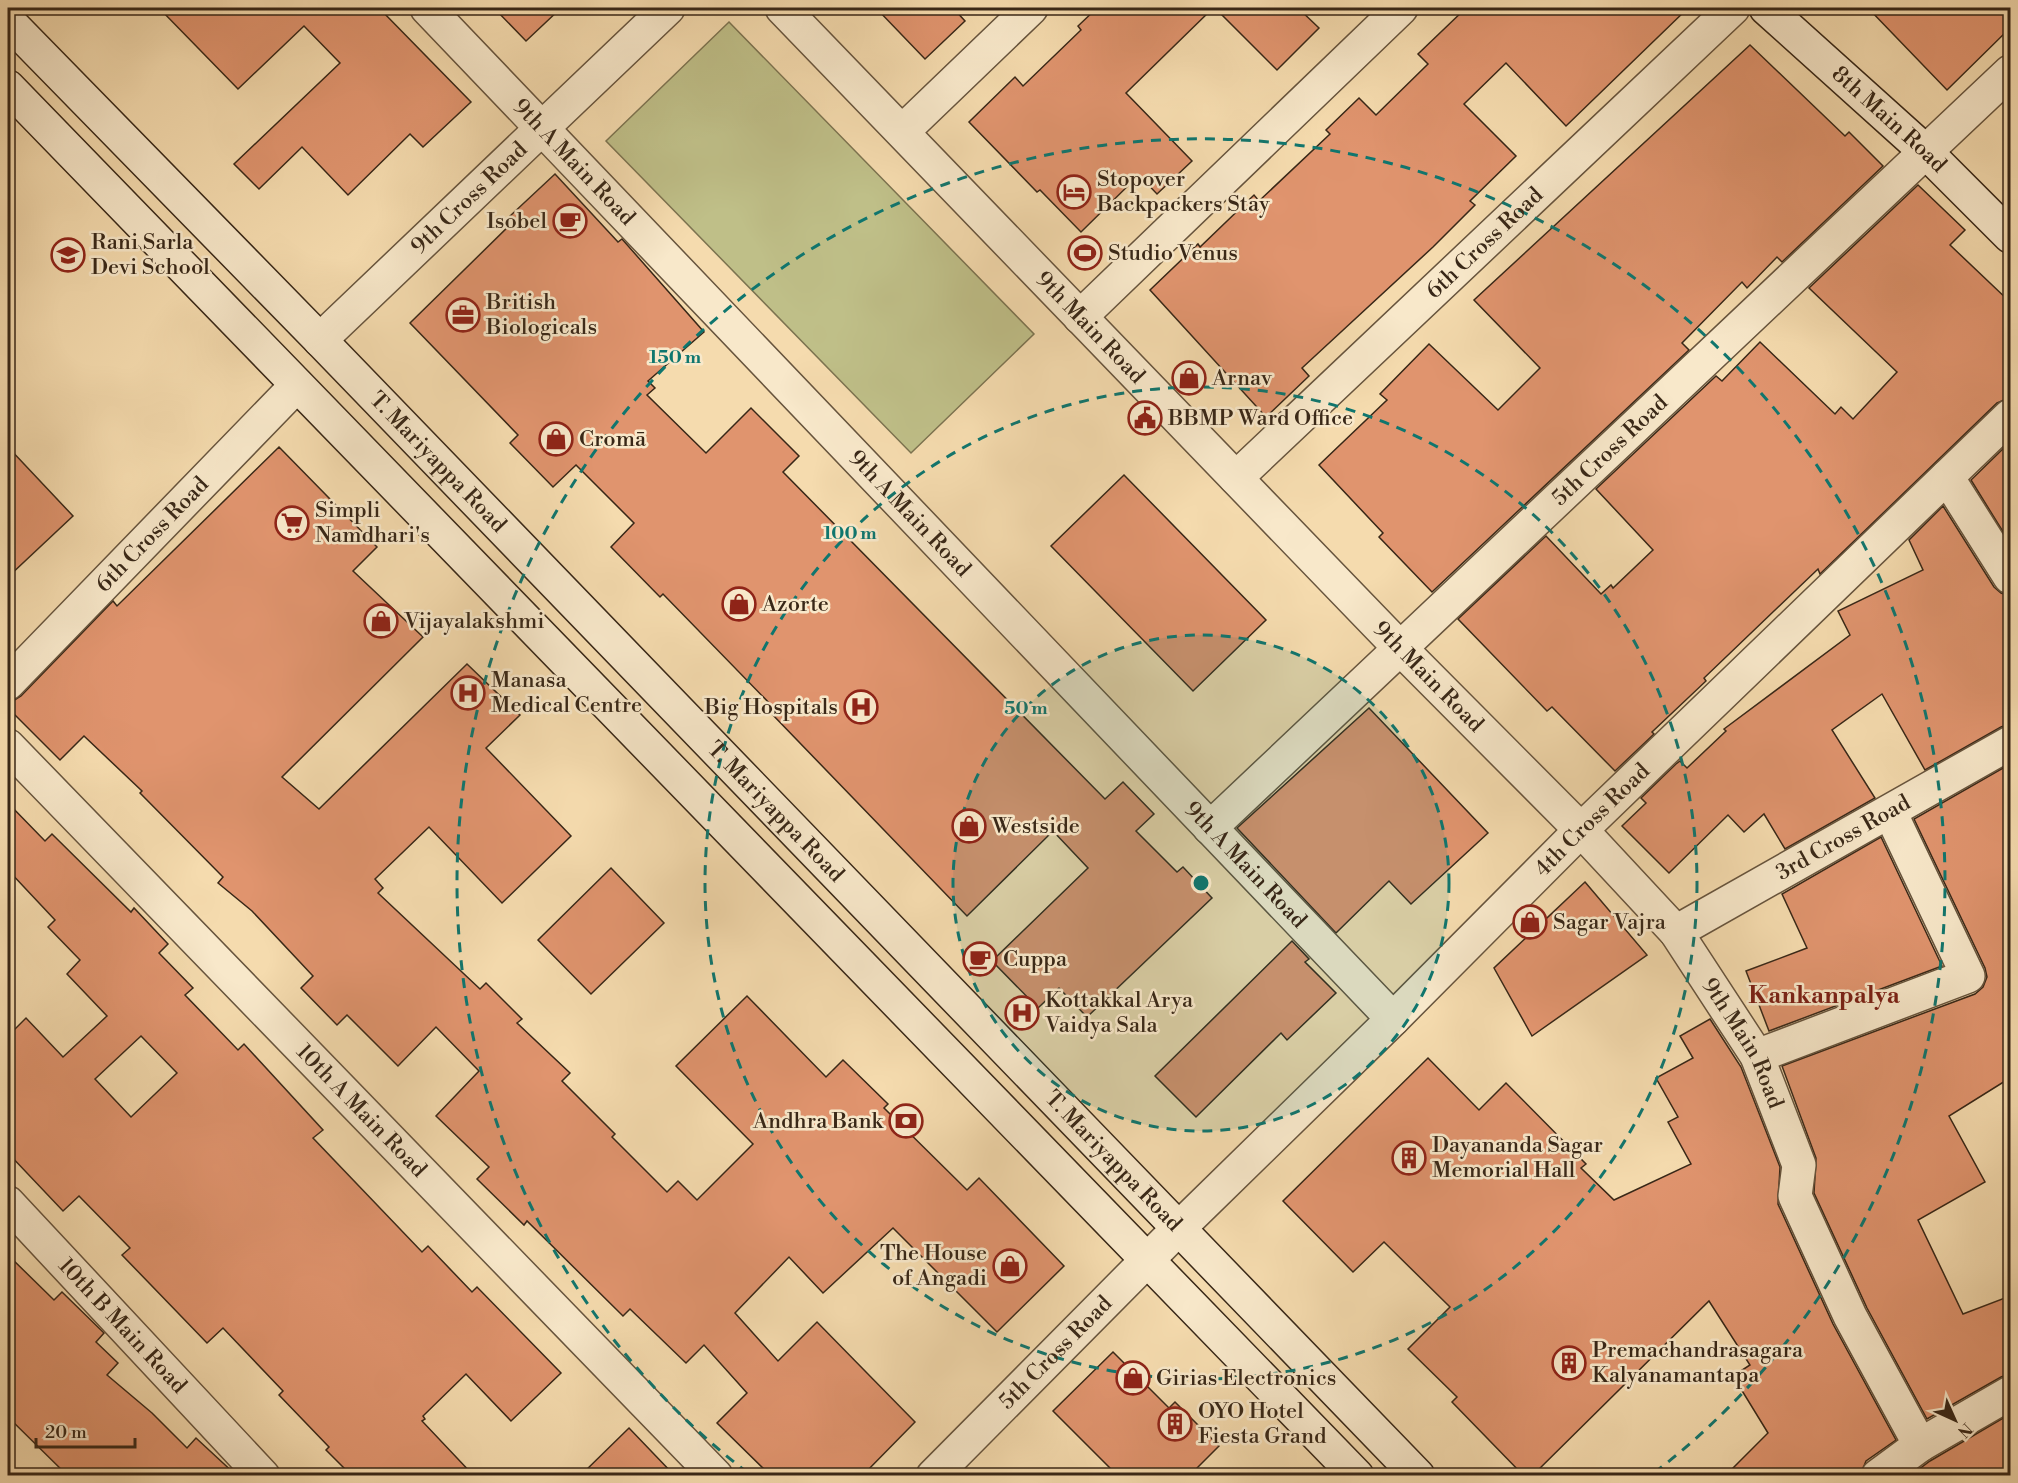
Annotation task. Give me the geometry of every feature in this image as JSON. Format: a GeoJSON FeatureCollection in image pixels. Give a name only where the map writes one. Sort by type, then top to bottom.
{"type":"FeatureCollection","features":[{"type":"Feature","properties":{"kind":"street","name":"9th A Main Road"},"geometry":{"type":"LineString","coordinates":[[428,8],[1393,1019]]}},
{"type":"Feature","properties":{"kind":"street","name":"9th Cross Road"},"geometry":{"type":"LineString","coordinates":[[320,340],[668,8]]}},
{"type":"Feature","properties":{"kind":"street","name":"9th Main Road"},"geometry":{"type":"LineString","coordinates":[[782,8],[1399,647],[1581,830],[1676,932],[1756,1056],[1800,1168],[1795,1196],[1851,1316],[1920,1445]]}},
{"type":"Feature","properties":{"kind":"street"},"geometry":{"type":"LineString","coordinates":[[903,131],[1030,8]]}},
{"type":"Feature","properties":{"kind":"street"},"geometry":{"type":"LineString","coordinates":[[1080,316],[1401,8]]}},
{"type":"Feature","properties":{"kind":"street","name":"6th Cross Road"},"geometry":{"type":"LineString","coordinates":[[1236,478],[1733,8]]}},
{"type":"Feature","properties":{"kind":"street","name":"8th Main Road"},"geometry":{"type":"LineString","coordinates":[[1766,8],[1926,152],[2010,236]]}},
{"type":"Feature","properties":{"kind":"street","name":"T. Mariyappa Road"},"geometry":{"type":"LineString","coordinates":[[8,21],[320,340],[1418,1476]]}},
{"type":"Feature","properties":{"kind":"street","name":"5th Cross Road"},"geometry":{"type":"LineString","coordinates":[[1210,828],[2010,72]]}},
{"type":"Feature","properties":{"kind":"street","name":"T. Mariyappa Road"},"geometry":{"type":"LineString","coordinates":[[8,87],[1357,1476]]}},
{"type":"Feature","properties":{"kind":"street","name":"6th Cross Road"},"geometry":{"type":"LineString","coordinates":[[8,683],[297,385]]}},
{"type":"Feature","properties":{"kind":"street","name":"4th Cross Road"},"geometry":{"type":"LineString","coordinates":[[1179,1228],[1393,1019],[1581,830],[2010,416]]}},
{"type":"Feature","properties":{"kind":"street"},"geometry":{"type":"LineString","coordinates":[[1947,477],[2010,577]]}},
{"type":"Feature","properties":{"kind":"street","name":"3rd Cross Road"},"geometry":{"type":"LineString","coordinates":[[1676,932],[2010,743]]}},
{"type":"Feature","properties":{"kind":"street","name":"10th A Main Road"},"geometry":{"type":"LineString","coordinates":[[8,746],[716,1476]]}},
{"type":"Feature","properties":{"kind":"street"},"geometry":{"type":"LineString","coordinates":[[1756,1056],[1968,976],[1890,812]]}},
{"type":"Feature","properties":{"kind":"street","name":"10th B Main Road"},"geometry":{"type":"LineString","coordinates":[[8,1203],[263,1476]]}},
{"type":"Feature","properties":{"kind":"street","name":"5th Cross Road"},"geometry":{"type":"LineString","coordinates":[[933,1476],[1179,1228]]}},
{"type":"Feature","properties":{"kind":"street"},"geometry":{"type":"LineString","coordinates":[[1878,1476],[1920,1445],[2010,1393]]}},
{"type":"Feature","properties":{"kind":"green space"},"geometry":{"type":"Polygon","coordinates":[[[729,22],[1034,334],[911,453],[606,141],[729,22]]]}},
{"type":"Feature","properties":{"kind":"building"},"geometry":{"type":"Polygon","coordinates":[[[159,8],[379,8],[471,102],[423,147],[410,134],[348,195],[302,147],[259,189],[234,164],[340,63],[304,26],[238,89],[159,8]]]}},
{"type":"Feature","properties":{"kind":"building"},"geometry":{"type":"Polygon","coordinates":[[[494,8],[561,8],[526,41],[494,8]]]}},
{"type":"Feature","properties":{"kind":"building"},"geometry":{"type":"Polygon","coordinates":[[[876,8],[953,8],[965,21],[925,59],[876,8]]]}},
{"type":"Feature","properties":{"kind":"building"},"geometry":{"type":"Polygon","coordinates":[[[1097,8],[1213,8],[1126,93],[1192,161],[1157,194],[1139,175],[1081,232],[1040,190],[1037,192],[969,122],[1015,77],[1023,86],[1081,30],[1078,26],[1097,8]]]}},
{"type":"Feature","properties":{"kind":"building"},"geometry":{"type":"Polygon","coordinates":[[[1215,8],[1298,8],[1319,28],[1277,70],[1215,8]]]}},
{"type":"Feature","properties":{"kind":"building"},"geometry":{"type":"Polygon","coordinates":[[[1466,8],[1688,8],[1566,126],[1506,63],[1464,104],[1516,156],[1470,201],[1475,205],[1433,247],[1302,368],[1309,376],[1266,417],[1150,290],[1198,244],[1200,247],[1254,195],[1259,201],[1330,134],[1326,130],[1359,98],[1376,115],[1428,64],[1418,54],[1466,8]]]}},
{"type":"Feature","properties":{"kind":"building"},"geometry":{"type":"Polygon","coordinates":[[[1868,8],[2010,8],[2010,28],[1947,90],[1868,8]]]}},
{"type":"Feature","properties":{"kind":"building"},"geometry":{"type":"Polygon","coordinates":[[[1750,45],[1845,136],[1849,132],[1883,166],[1782,262],[1777,257],[1747,288],[1742,282],[1682,343],[1689,350],[1432,592],[1379,537],[1383,533],[1319,465],[1387,400],[1380,394],[1429,344],[1498,410],[1540,368],[1474,300],[1750,45]]]}},
{"type":"Feature","properties":{"kind":"building"},"geometry":{"type":"Polygon","coordinates":[[[555,174],[618,242],[622,239],[704,332],[648,381],[655,388],[647,395],[706,453],[751,408],[799,456],[783,472],[1105,799],[1123,782],[1154,814],[1136,831],[1177,872],[1183,867],[1212,898],[1087,1017],[1059,988],[1038,1008],[992,961],[1088,868],[1053,831],[967,916],[770,712],[774,708],[663,594],[660,597],[611,547],[634,523],[576,465],[553,487],[510,443],[518,435],[410,323],[514,221],[510,216],[555,174]]]}},
{"type":"Feature","properties":{"kind":"building"},"geometry":{"type":"Polygon","coordinates":[[[1918,185],[1965,230],[1950,245],[2010,302],[2010,398],[1997,403],[1820,574],[1818,569],[1704,678],[1706,681],[1615,771],[1552,707],[1547,711],[1458,619],[1546,536],[1601,594],[1611,585],[1613,588],[1653,550],[1596,489],[1716,376],[1722,381],[1760,342],[1835,414],[1841,407],[1853,419],[1897,372],[1809,288],[1918,185]]]}},
{"type":"Feature","properties":{"kind":"building"},"geometry":{"type":"Polygon","coordinates":[[[2010,442],[2010,543],[1971,480],[2010,442]]]}},
{"type":"Feature","properties":{"kind":"building"},"geometry":{"type":"Polygon","coordinates":[[[8,447],[73,516],[8,577],[8,447]]]}},
{"type":"Feature","properties":{"kind":"building"},"geometry":{"type":"Polygon","coordinates":[[[279,447],[377,547],[353,571],[423,637],[282,777],[319,809],[467,664],[520,715],[486,748],[571,836],[502,903],[429,827],[375,879],[383,888],[378,893],[480,989],[486,983],[522,1019],[517,1023],[570,1073],[562,1081],[615,1134],[612,1137],[667,1192],[678,1181],[697,1200],[753,1144],[676,1066],[747,996],[826,1077],[843,1060],[888,1104],[884,1108],[967,1190],[979,1178],[1064,1266],[997,1332],[893,1228],[823,1293],[789,1257],[735,1313],[778,1361],[817,1322],[915,1422],[862,1476],[771,1476],[717,1423],[747,1393],[704,1345],[686,1363],[630,1309],[623,1316],[527,1221],[524,1225],[477,1179],[489,1167],[436,1116],[479,1071],[436,1027],[398,1066],[347,1015],[337,1025],[301,988],[313,976],[252,911],[218,883],[223,877],[140,793],[142,791],[84,736],[60,760],[8,708],[8,704],[21,696],[113,601],[117,606],[279,447]]]}},
{"type":"Feature","properties":{"kind":"building"},"geometry":{"type":"Polygon","coordinates":[[[1124,475],[1266,620],[1193,691],[1051,546],[1124,475]]]}},
{"type":"Feature","properties":{"kind":"building"},"geometry":{"type":"Polygon","coordinates":[[[1943,506],[1994,587],[2010,596],[2010,724],[1925,770],[1882,694],[1832,730],[1875,798],[1785,849],[1764,814],[1744,832],[1728,815],[1669,873],[1622,826],[1646,803],[1641,798],[1676,764],[1680,761],[1687,768],[1726,731],[1724,729],[1850,635],[1838,611],[1923,570],[1909,540],[1943,506]]]}},
{"type":"Feature","properties":{"kind":"building"},"geometry":{"type":"Polygon","coordinates":[[[1369,708],[1488,833],[1411,904],[1389,881],[1336,933],[1237,828],[1369,708]]]}},
{"type":"Feature","properties":{"kind":"building"},"geometry":{"type":"Polygon","coordinates":[[[2010,764],[2010,1078],[1949,1116],[1985,1182],[1918,1220],[1963,1314],[2010,1296],[2010,1374],[1927,1419],[1867,1308],[1814,1193],[1816,1158],[1782,1066],[1975,994],[1983,987],[1987,977],[1985,968],[1914,819],[2010,764]]]}},
{"type":"Feature","properties":{"kind":"building"},"geometry":{"type":"Polygon","coordinates":[[[8,803],[45,841],[52,834],[131,912],[134,908],[168,944],[159,953],[193,988],[185,995],[238,1050],[244,1044],[323,1130],[313,1138],[422,1252],[428,1246],[472,1292],[477,1287],[561,1373],[511,1421],[466,1374],[423,1416],[425,1419],[422,1421],[474,1476],[352,1476],[326,1450],[329,1447],[279,1395],[283,1391],[223,1328],[207,1343],[122,1255],[130,1248],[79,1196],[63,1211],[8,1153],[8,1036],[26,1018],[63,1057],[107,1016],[67,974],[80,960],[48,927],[55,920],[8,870],[8,803]],[[141,1036],[95,1079],[131,1117],[177,1073],[141,1036]]]}},
{"type":"Feature","properties":{"kind":"building"},"geometry":{"type":"Polygon","coordinates":[[[1881,837],[1942,966],[1769,1031],[1746,971],[1807,948],[1782,894],[1881,837]]]}},
{"type":"Feature","properties":{"kind":"building"},"geometry":{"type":"Polygon","coordinates":[[[611,868],[664,923],[591,994],[538,940],[611,868]]]}},
{"type":"Feature","properties":{"kind":"building"},"geometry":{"type":"Polygon","coordinates":[[[1585,882],[1647,955],[1532,1036],[1494,968],[1585,882]]]}},
{"type":"Feature","properties":{"kind":"building"},"geometry":{"type":"Polygon","coordinates":[[[1292,941],[1309,959],[1305,962],[1336,993],[1287,1040],[1281,1033],[1196,1117],[1155,1076],[1292,941]]]}},
{"type":"Feature","properties":{"kind":"building"},"geometry":{"type":"Polygon","coordinates":[[[1710,1019],[1741,1067],[1780,1167],[1778,1204],[1833,1324],[1896,1440],[1866,1461],[1860,1476],[1725,1476],[1768,1433],[1733,1376],[1750,1365],[1709,1301],[1532,1476],[1524,1476],[1452,1402],[1457,1397],[1408,1349],[1450,1307],[1384,1242],[1353,1272],[1283,1201],[1428,1058],[1479,1110],[1506,1083],[1586,1164],[1581,1168],[1614,1200],[1691,1164],[1668,1122],[1678,1117],[1656,1078],[1693,1058],[1680,1036],[1710,1019]]]}},
{"type":"Feature","properties":{"kind":"building"},"geometry":{"type":"Polygon","coordinates":[[[8,1255],[54,1300],[62,1292],[104,1333],[96,1342],[118,1363],[107,1375],[152,1413],[187,1448],[196,1438],[237,1476],[68,1476],[8,1417],[8,1255]]]}},
{"type":"Feature","properties":{"kind":"building"},"geometry":{"type":"Polygon","coordinates":[[[1113,1352],[1169,1408],[1175,1402],[1219,1446],[1189,1476],[1118,1476],[1053,1411],[1113,1352]]]}},
{"type":"Feature","properties":{"kind":"building"},"geometry":{"type":"Polygon","coordinates":[[[2010,1414],[2010,1476],[1910,1476],[1930,1461],[2010,1414]]]}},
{"type":"Feature","properties":{"kind":"building"},"geometry":{"type":"Polygon","coordinates":[[[629,1428],[675,1476],[580,1476],[629,1428]]]}},
{"type":"Feature","properties":{"kind":"place","name":"Stopover Backpackers Stay"},"geometry":{"type":"Point","coordinates":[1074,192]}},
{"type":"Feature","properties":{"kind":"place","name":"Isobel"},"geometry":{"type":"Point","coordinates":[570,221]}},
{"type":"Feature","properties":{"kind":"place","name":"Studio Venus"},"geometry":{"type":"Point","coordinates":[1085,253]}},
{"type":"Feature","properties":{"kind":"place","name":"Rani Sarla Devi School"},"geometry":{"type":"Point","coordinates":[68,255]}},
{"type":"Feature","properties":{"kind":"place","name":"British Biologicals"},"geometry":{"type":"Point","coordinates":[463,315]}},
{"type":"Feature","properties":{"kind":"place","name":"Arnav"},"geometry":{"type":"Point","coordinates":[1189,378]}},
{"type":"Feature","properties":{"kind":"place","name":"BBMP Ward Office"},"geometry":{"type":"Point","coordinates":[1145,418]}},
{"type":"Feature","properties":{"kind":"place","name":"Cromā"},"geometry":{"type":"Point","coordinates":[556,439]}},
{"type":"Feature","properties":{"kind":"place","name":"Simpli Namdhari's"},"geometry":{"type":"Point","coordinates":[292,523]}},
{"type":"Feature","properties":{"kind":"place","name":"Azorte"},"geometry":{"type":"Point","coordinates":[739,604]}},
{"type":"Feature","properties":{"kind":"place","name":"Vijayalakshmi"},"geometry":{"type":"Point","coordinates":[381,621]}},
{"type":"Feature","properties":{"kind":"place","name":"Manasa Medical Centre"},"geometry":{"type":"Point","coordinates":[468,693]}},
{"type":"Feature","properties":{"kind":"place","name":"Big Hospitals"},"geometry":{"type":"Point","coordinates":[861,707]}},
{"type":"Feature","properties":{"kind":"place","name":"Westside"},"geometry":{"type":"Point","coordinates":[969,826]}},
{"type":"Feature","properties":{"kind":"place","name":"Sagar Vajra"},"geometry":{"type":"Point","coordinates":[1530,922]}},
{"type":"Feature","properties":{"kind":"place","name":"Cuppa"},"geometry":{"type":"Point","coordinates":[980,959]}},
{"type":"Feature","properties":{"kind":"place","name":"Kottakkal Arya Vaidya Sala"},"geometry":{"type":"Point","coordinates":[1022,1013]}},
{"type":"Feature","properties":{"kind":"place","name":"Andhra Bank"},"geometry":{"type":"Point","coordinates":[906,1121]}},
{"type":"Feature","properties":{"kind":"place","name":"Dayananda Sagar Memorial Hall"},"geometry":{"type":"Point","coordinates":[1409,1158]}},
{"type":"Feature","properties":{"kind":"place","name":"The House of Angadi"},"geometry":{"type":"Point","coordinates":[1010,1266]}},
{"type":"Feature","properties":{"kind":"place","name":"Premachandrasagara Kalyanamantapa"},"geometry":{"type":"Point","coordinates":[1569,1363]}},
{"type":"Feature","properties":{"kind":"place","name":"Girias Electronics"},"geometry":{"type":"Point","coordinates":[1133,1378]}},
{"type":"Feature","properties":{"kind":"place","name":"OYO Hotel Fiesta Grand"},"geometry":{"type":"Point","coordinates":[1175,1424]}},
{"type":"Feature","properties":{"kind":"district","name":"Kankanpalya"},"geometry":{"type":"Point","coordinates":[1824,996]}}]}
